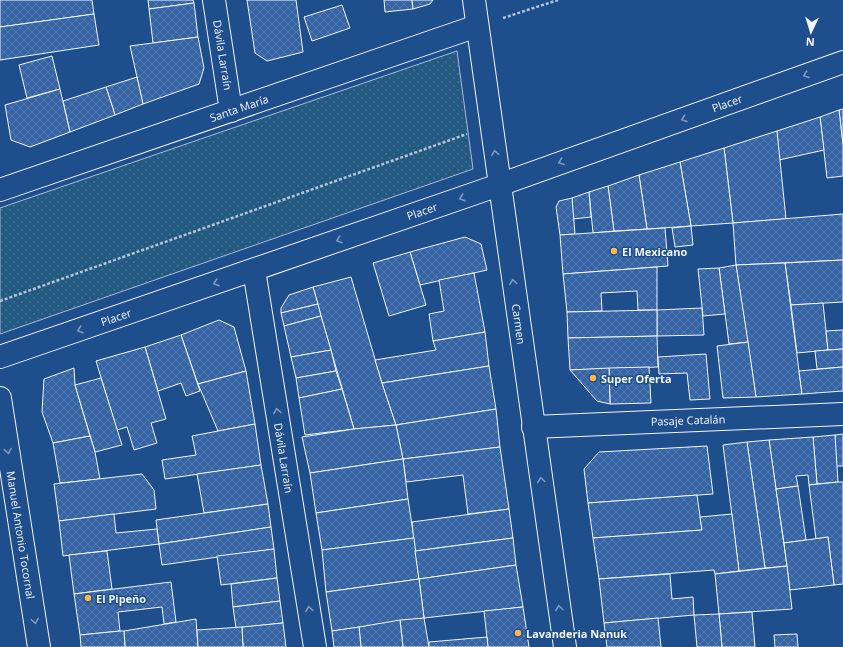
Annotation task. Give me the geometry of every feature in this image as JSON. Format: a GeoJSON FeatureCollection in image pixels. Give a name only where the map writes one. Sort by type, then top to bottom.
{"type":"FeatureCollection","features":[{"type":"Feature","properties":{"kind":"street","name":"Dávila Larraín"},"geometry":{"type":"LineString","coordinates":[[214,0],[231,111]]}},
{"type":"Feature","properties":{"kind":"street","name":"Carmen"},"geometry":{"type":"LineString","coordinates":[[474,0],[565,647]]}},
{"type":"Feature","properties":{"kind":"street","name":"Santa María"},"geometry":{"type":"LineString","coordinates":[[0,190],[477,26]]}},
{"type":"Feature","properties":{"kind":"street","name":"Placer"},"geometry":{"type":"LineString","coordinates":[[0,358],[499,185],[843,62]]}},
{"type":"Feature","properties":{"kind":"street","name":"Dávila Larraín"},"geometry":{"type":"LineString","coordinates":[[254,270],[315,647]]}},
{"type":"Feature","properties":{"kind":"street","name":"Manuel Antonio Tocornal"},"geometry":{"type":"LineString","coordinates":[[0,398],[39,647]]}},
{"type":"Feature","properties":{"kind":"street","name":"Pasaje Catalán"},"geometry":{"type":"LineString","coordinates":[[533,427],[843,414]]}},
{"type":"Feature","properties":{"kind":"path"},"geometry":{"type":"LineString","coordinates":[[477,26],[558,0]]}},
{"type":"Feature","properties":{"kind":"path"},"geometry":{"type":"LineString","coordinates":[[0,301],[474,131]]}},
{"type":"Feature","properties":{"kind":"shaded area"},"geometry":{"type":"Polygon","coordinates":[[[457,51],[473,169],[0,334],[0,208],[457,51]]]}},
{"type":"Feature","properties":{"kind":"building"},"geometry":{"type":"Polygon","coordinates":[[[0,0],[92,0],[94,14],[0,27],[0,0]]]}},
{"type":"Feature","properties":{"kind":"building"},"geometry":{"type":"Polygon","coordinates":[[[148,0],[193,0],[194,3],[149,9],[148,0]]]}},
{"type":"Feature","properties":{"kind":"building"},"geometry":{"type":"Polygon","coordinates":[[[247,0],[296,0],[303,52],[267,61],[255,53],[247,0]]]}},
{"type":"Feature","properties":{"kind":"building"},"geometry":{"type":"Polygon","coordinates":[[[384,0],[412,0],[413,9],[385,12],[384,0]]]}},
{"type":"Feature","properties":{"kind":"building"},"geometry":{"type":"Polygon","coordinates":[[[412,0],[433,0],[430,4],[413,9],[412,0]]]}},
{"type":"Feature","properties":{"kind":"building"},"geometry":{"type":"Polygon","coordinates":[[[194,3],[198,37],[153,43],[149,9],[194,3]]]}},
{"type":"Feature","properties":{"kind":"building"},"geometry":{"type":"Polygon","coordinates":[[[342,5],[350,28],[312,41],[304,17],[342,5]]]}},
{"type":"Feature","properties":{"kind":"building"},"geometry":{"type":"Polygon","coordinates":[[[94,14],[99,45],[0,60],[0,27],[94,14]]]}},
{"type":"Feature","properties":{"kind":"building"},"geometry":{"type":"Polygon","coordinates":[[[198,37],[204,68],[199,84],[143,104],[130,46],[198,37]]]}},
{"type":"Feature","properties":{"kind":"building"},"geometry":{"type":"Polygon","coordinates":[[[52,56],[60,89],[27,98],[19,65],[52,56]]]}},
{"type":"Feature","properties":{"kind":"building"},"geometry":{"type":"Polygon","coordinates":[[[137,77],[143,104],[115,115],[106,87],[137,77]]]}},
{"type":"Feature","properties":{"kind":"building"},"geometry":{"type":"Polygon","coordinates":[[[106,87],[115,115],[70,132],[63,101],[106,87]]]}},
{"type":"Feature","properties":{"kind":"building"},"geometry":{"type":"Polygon","coordinates":[[[60,89],[70,132],[30,147],[11,140],[5,105],[60,89]]]}},
{"type":"Feature","properties":{"kind":"building"},"geometry":{"type":"Polygon","coordinates":[[[843,109],[843,145],[839,110],[843,109]]]}},
{"type":"Feature","properties":{"kind":"building"},"geometry":{"type":"Polygon","coordinates":[[[839,110],[843,145],[843,176],[827,178],[820,117],[839,110]]]}},
{"type":"Feature","properties":{"kind":"building"},"geometry":{"type":"Polygon","coordinates":[[[820,117],[824,150],[779,160],[777,131],[820,117]]]}},
{"type":"Feature","properties":{"kind":"building"},"geometry":{"type":"Polygon","coordinates":[[[777,131],[786,219],[733,223],[724,148],[777,131]]]}},
{"type":"Feature","properties":{"kind":"building"},"geometry":{"type":"Polygon","coordinates":[[[724,148],[733,223],[691,226],[680,162],[724,148]]]}},
{"type":"Feature","properties":{"kind":"building"},"geometry":{"type":"Polygon","coordinates":[[[680,162],[691,226],[647,229],[639,175],[680,162]]]}},
{"type":"Feature","properties":{"kind":"building"},"geometry":{"type":"Polygon","coordinates":[[[639,175],[647,229],[614,231],[608,186],[639,175]]]}},
{"type":"Feature","properties":{"kind":"building"},"geometry":{"type":"Polygon","coordinates":[[[608,186],[614,231],[593,233],[589,192],[608,186]]]}},
{"type":"Feature","properties":{"kind":"building"},"geometry":{"type":"Polygon","coordinates":[[[589,192],[591,217],[573,219],[572,198],[589,192]]]}},
{"type":"Feature","properties":{"kind":"building"},"geometry":{"type":"Polygon","coordinates":[[[572,198],[575,234],[560,235],[556,207],[559,201],[572,198]]]}},
{"type":"Feature","properties":{"kind":"building"},"geometry":{"type":"Polygon","coordinates":[[[843,214],[843,260],[736,265],[733,223],[843,214]]]}},
{"type":"Feature","properties":{"kind":"building"},"geometry":{"type":"Polygon","coordinates":[[[691,226],[693,245],[675,247],[672,228],[691,226]]]}},
{"type":"Feature","properties":{"kind":"building","name":"El Mexicano"},"geometry":{"type":"Polygon","coordinates":[[[665,228],[668,266],[563,274],[560,235],[665,228]]]}},
{"type":"Feature","properties":{"kind":"building"},"geometry":{"type":"Polygon","coordinates":[[[465,237],[481,244],[487,270],[420,285],[410,252],[465,237]]]}},
{"type":"Feature","properties":{"kind":"building"},"geometry":{"type":"Polygon","coordinates":[[[410,252],[426,305],[389,316],[373,263],[410,252]]]}},
{"type":"Feature","properties":{"kind":"building"},"geometry":{"type":"Polygon","coordinates":[[[843,260],[843,302],[791,305],[785,263],[843,260]]]}},
{"type":"Feature","properties":{"kind":"building"},"geometry":{"type":"Polygon","coordinates":[[[785,263],[802,394],[756,397],[736,265],[785,263]]]}},
{"type":"Feature","properties":{"kind":"building"},"geometry":{"type":"Polygon","coordinates":[[[736,265],[748,342],[729,344],[719,268],[736,265]]]}},
{"type":"Feature","properties":{"kind":"building"},"geometry":{"type":"Polygon","coordinates":[[[657,267],[657,310],[638,310],[637,291],[601,293],[602,311],[567,312],[563,274],[657,267]]]}},
{"type":"Feature","properties":{"kind":"building"},"geometry":{"type":"Polygon","coordinates":[[[719,268],[725,314],[703,316],[698,269],[719,268]]]}},
{"type":"Feature","properties":{"kind":"building"},"geometry":{"type":"Polygon","coordinates":[[[474,273],[485,332],[433,341],[429,314],[444,311],[439,280],[474,273]]]}},
{"type":"Feature","properties":{"kind":"building"},"geometry":{"type":"Polygon","coordinates":[[[351,277],[396,425],[354,429],[313,287],[351,277]]]}},
{"type":"Feature","properties":{"kind":"building"},"geometry":{"type":"Polygon","coordinates":[[[313,287],[318,304],[281,313],[281,308],[289,295],[313,287]]]}},
{"type":"Feature","properties":{"kind":"building"},"geometry":{"type":"Polygon","coordinates":[[[823,303],[828,350],[797,353],[791,305],[823,303]]]}},
{"type":"Feature","properties":{"kind":"building"},"geometry":{"type":"Polygon","coordinates":[[[318,304],[321,316],[284,326],[281,313],[318,304]]]}},
{"type":"Feature","properties":{"kind":"building"},"geometry":{"type":"Polygon","coordinates":[[[702,308],[704,335],[657,336],[657,310],[702,308]]]}},
{"type":"Feature","properties":{"kind":"building"},"geometry":{"type":"Polygon","coordinates":[[[657,310],[657,336],[568,338],[567,312],[657,310]]]}},
{"type":"Feature","properties":{"kind":"building"},"geometry":{"type":"Polygon","coordinates":[[[321,316],[331,350],[291,357],[284,326],[321,316]]]}},
{"type":"Feature","properties":{"kind":"building"},"geometry":{"type":"Polygon","coordinates":[[[219,320],[234,327],[246,371],[198,384],[181,335],[219,320]]]}},
{"type":"Feature","properties":{"kind":"building"},"geometry":{"type":"Polygon","coordinates":[[[843,330],[843,349],[828,350],[826,331],[843,330]]]}},
{"type":"Feature","properties":{"kind":"building"},"geometry":{"type":"Polygon","coordinates":[[[485,332],[489,366],[382,383],[375,360],[436,350],[433,341],[485,332]]]}},
{"type":"Feature","properties":{"kind":"building"},"geometry":{"type":"Polygon","coordinates":[[[181,335],[200,391],[186,396],[181,383],[158,391],[145,347],[181,335]]]}},
{"type":"Feature","properties":{"kind":"building"},"geometry":{"type":"Polygon","coordinates":[[[657,336],[658,367],[570,370],[568,338],[657,336]]]}},
{"type":"Feature","properties":{"kind":"building"},"geometry":{"type":"Polygon","coordinates":[[[748,342],[756,397],[723,398],[717,346],[748,342]]]}},
{"type":"Feature","properties":{"kind":"building"},"geometry":{"type":"Polygon","coordinates":[[[145,347],[166,419],[151,423],[157,443],[134,450],[127,427],[117,430],[96,361],[145,347]]]}},
{"type":"Feature","properties":{"kind":"building"},"geometry":{"type":"Polygon","coordinates":[[[843,349],[843,367],[817,369],[815,351],[843,349]]]}},
{"type":"Feature","properties":{"kind":"building"},"geometry":{"type":"Polygon","coordinates":[[[331,350],[336,371],[296,378],[291,357],[331,350]]]}},
{"type":"Feature","properties":{"kind":"building"},"geometry":{"type":"Polygon","coordinates":[[[706,354],[710,399],[690,400],[687,373],[659,374],[658,357],[706,354]]]}},
{"type":"Feature","properties":{"kind":"building"},"geometry":{"type":"Polygon","coordinates":[[[489,366],[496,409],[396,425],[382,383],[489,366]]]}},
{"type":"Feature","properties":{"kind":"building"},"geometry":{"type":"Polygon","coordinates":[[[649,367],[651,403],[610,404],[609,368],[649,367]]]}},
{"type":"Feature","properties":{"kind":"building"},"geometry":{"type":"Polygon","coordinates":[[[843,367],[843,391],[802,394],[799,371],[843,367]]]}},
{"type":"Feature","properties":{"kind":"building"},"geometry":{"type":"Polygon","coordinates":[[[74,368],[75,385],[90,436],[53,443],[42,412],[44,379],[74,368]]]}},
{"type":"Feature","properties":{"kind":"building","name":"Super Oferta"},"geometry":{"type":"Polygon","coordinates":[[[609,368],[610,404],[597,401],[570,370],[609,368]]]}},
{"type":"Feature","properties":{"kind":"building"},"geometry":{"type":"Polygon","coordinates":[[[246,371],[255,424],[218,431],[198,384],[246,371]]]}},
{"type":"Feature","properties":{"kind":"building"},"geometry":{"type":"Polygon","coordinates":[[[336,371],[342,389],[299,398],[296,378],[336,371]]]}},
{"type":"Feature","properties":{"kind":"building"},"geometry":{"type":"Polygon","coordinates":[[[101,378],[122,445],[95,452],[75,385],[101,378]]]}},
{"type":"Feature","properties":{"kind":"building"},"geometry":{"type":"Polygon","coordinates":[[[342,389],[354,429],[305,435],[299,398],[342,389]]]}},
{"type":"Feature","properties":{"kind":"building"},"geometry":{"type":"Polygon","coordinates":[[[496,409],[500,447],[403,459],[396,425],[496,409]]]}},
{"type":"Feature","properties":{"kind":"building"},"geometry":{"type":"Polygon","coordinates":[[[255,424],[261,465],[165,479],[162,460],[196,455],[192,436],[255,424]]]}},
{"type":"Feature","properties":{"kind":"building"},"geometry":{"type":"Polygon","coordinates":[[[396,425],[403,459],[310,473],[302,437],[354,429],[396,425]]]}},
{"type":"Feature","properties":{"kind":"building"},"geometry":{"type":"Polygon","coordinates":[[[843,434],[843,466],[836,466],[835,435],[843,434]]]}},
{"type":"Feature","properties":{"kind":"building"},"geometry":{"type":"Polygon","coordinates":[[[835,435],[838,482],[817,484],[813,437],[835,435]]]}},
{"type":"Feature","properties":{"kind":"building"},"geometry":{"type":"Polygon","coordinates":[[[90,436],[95,452],[100,479],[60,483],[53,443],[90,436]]]}},
{"type":"Feature","properties":{"kind":"building"},"geometry":{"type":"Polygon","coordinates":[[[813,437],[817,484],[809,485],[808,475],[796,476],[798,486],[776,489],[769,440],[813,437]]]}},
{"type":"Feature","properties":{"kind":"building"},"geometry":{"type":"Polygon","coordinates":[[[769,440],[787,566],[765,568],[747,442],[769,440]]]}},
{"type":"Feature","properties":{"kind":"building"},"geometry":{"type":"Polygon","coordinates":[[[747,442],[765,568],[739,571],[723,445],[747,442]]]}},
{"type":"Feature","properties":{"kind":"building"},"geometry":{"type":"Polygon","coordinates":[[[707,446],[713,494],[588,503],[584,469],[599,452],[707,446]]]}},
{"type":"Feature","properties":{"kind":"building"},"geometry":{"type":"Polygon","coordinates":[[[500,447],[509,509],[468,514],[463,475],[406,482],[403,459],[500,447]]]}},
{"type":"Feature","properties":{"kind":"building"},"geometry":{"type":"Polygon","coordinates":[[[403,459],[408,499],[316,513],[310,473],[403,459]]]}},
{"type":"Feature","properties":{"kind":"building"},"geometry":{"type":"Polygon","coordinates":[[[261,465],[268,504],[204,513],[197,474],[261,465]]]}},
{"type":"Feature","properties":{"kind":"building"},"geometry":{"type":"Polygon","coordinates":[[[142,474],[154,490],[156,509],[59,521],[54,484],[142,474]]]}},
{"type":"Feature","properties":{"kind":"building"},"geometry":{"type":"Polygon","coordinates":[[[843,482],[843,584],[834,585],[828,537],[816,539],[809,485],[843,482]]]}},
{"type":"Feature","properties":{"kind":"building"},"geometry":{"type":"Polygon","coordinates":[[[798,486],[806,540],[784,543],[776,489],[798,486]]]}},
{"type":"Feature","properties":{"kind":"building"},"geometry":{"type":"Polygon","coordinates":[[[697,495],[702,530],[593,538],[588,503],[697,495]]]}},
{"type":"Feature","properties":{"kind":"building"},"geometry":{"type":"Polygon","coordinates":[[[408,499],[414,538],[322,550],[316,513],[408,499]]]}},
{"type":"Feature","properties":{"kind":"building"},"geometry":{"type":"Polygon","coordinates":[[[268,504],[271,527],[159,544],[156,520],[268,504]]]}},
{"type":"Feature","properties":{"kind":"building"},"geometry":{"type":"Polygon","coordinates":[[[509,509],[513,538],[415,551],[412,522],[509,509]]]}},
{"type":"Feature","properties":{"kind":"building"},"geometry":{"type":"Polygon","coordinates":[[[114,514],[116,533],[157,529],[159,544],[63,556],[59,521],[114,514]]]}},
{"type":"Feature","properties":{"kind":"building"},"geometry":{"type":"Polygon","coordinates":[[[732,514],[739,571],[715,574],[714,570],[599,579],[593,538],[702,530],[700,517],[732,514]]]}},
{"type":"Feature","properties":{"kind":"building"},"geometry":{"type":"Polygon","coordinates":[[[271,527],[274,549],[162,565],[159,544],[271,527]]]}},
{"type":"Feature","properties":{"kind":"building"},"geometry":{"type":"Polygon","coordinates":[[[828,537],[834,585],[790,590],[784,543],[828,537]]]}},
{"type":"Feature","properties":{"kind":"building"},"geometry":{"type":"Polygon","coordinates":[[[414,538],[419,579],[326,592],[322,550],[414,538]]]}},
{"type":"Feature","properties":{"kind":"building"},"geometry":{"type":"Polygon","coordinates":[[[513,538],[516,565],[419,579],[415,551],[513,538]]]}},
{"type":"Feature","properties":{"kind":"building"},"geometry":{"type":"Polygon","coordinates":[[[274,549],[277,578],[221,585],[217,556],[274,549]]]}},
{"type":"Feature","properties":{"kind":"building"},"geometry":{"type":"Polygon","coordinates":[[[107,551],[112,589],[74,594],[69,555],[107,551]]]}},
{"type":"Feature","properties":{"kind":"building"},"geometry":{"type":"Polygon","coordinates":[[[516,565],[523,607],[424,618],[419,579],[516,565]]]}},
{"type":"Feature","properties":{"kind":"building"},"geometry":{"type":"Polygon","coordinates":[[[787,566],[792,609],[719,614],[715,574],[787,566]]]}},
{"type":"Feature","properties":{"kind":"building"},"geometry":{"type":"Polygon","coordinates":[[[670,574],[672,599],[693,597],[694,615],[604,623],[599,579],[670,574]]]}},
{"type":"Feature","properties":{"kind":"building"},"geometry":{"type":"Polygon","coordinates":[[[277,578],[280,601],[233,607],[231,584],[277,578]]]}},
{"type":"Feature","properties":{"kind":"building"},"geometry":{"type":"Polygon","coordinates":[[[419,579],[424,618],[332,631],[326,592],[419,579]]]}},
{"type":"Feature","properties":{"kind":"building"},"geometry":{"type":"Polygon","coordinates":[[[171,582],[176,622],[164,624],[162,607],[118,612],[120,631],[80,635],[74,594],[171,582]]]}},
{"type":"Feature","properties":{"kind":"building"},"geometry":{"type":"Polygon","coordinates":[[[280,601],[283,623],[236,628],[233,607],[280,601]]]}},
{"type":"Feature","properties":{"kind":"building"},"geometry":{"type":"Polygon","coordinates":[[[523,607],[529,647],[488,647],[484,611],[523,607]]]}},
{"type":"Feature","properties":{"kind":"building"},"geometry":{"type":"Polygon","coordinates":[[[752,612],[755,647],[722,647],[719,614],[752,612]]]}},
{"type":"Feature","properties":{"kind":"building"},"geometry":{"type":"Polygon","coordinates":[[[719,614],[722,647],[697,647],[694,615],[719,614]]]}},
{"type":"Feature","properties":{"kind":"building"},"geometry":{"type":"Polygon","coordinates":[[[424,618],[429,647],[403,647],[400,620],[424,618]]]}},
{"type":"Feature","properties":{"kind":"building"},"geometry":{"type":"Polygon","coordinates":[[[658,618],[661,647],[607,647],[604,623],[658,618]]]}},
{"type":"Feature","properties":{"kind":"building"},"geometry":{"type":"Polygon","coordinates":[[[196,619],[198,647],[125,647],[124,631],[196,619]]]}},
{"type":"Feature","properties":{"kind":"building"},"geometry":{"type":"Polygon","coordinates":[[[400,620],[403,647],[361,647],[359,627],[400,620]]]}},
{"type":"Feature","properties":{"kind":"building"},"geometry":{"type":"Polygon","coordinates":[[[283,623],[286,647],[243,647],[242,627],[283,623]]]}},
{"type":"Feature","properties":{"kind":"building"},"geometry":{"type":"Polygon","coordinates":[[[242,627],[243,647],[198,647],[197,630],[242,627]]]}},
{"type":"Feature","properties":{"kind":"building"},"geometry":{"type":"Polygon","coordinates":[[[359,627],[361,647],[334,647],[332,631],[359,627]]]}},
{"type":"Feature","properties":{"kind":"building"},"geometry":{"type":"Polygon","coordinates":[[[124,631],[125,647],[81,647],[80,635],[124,631]]]}},
{"type":"Feature","properties":{"kind":"building"},"geometry":{"type":"Polygon","coordinates":[[[797,634],[798,647],[775,647],[774,635],[797,634]]]}},
{"type":"Feature","properties":{"kind":"building"},"geometry":{"type":"Polygon","coordinates":[[[487,637],[488,647],[429,647],[429,642],[487,637]]]}},
{"type":"Feature","properties":{"kind":"place","name":"El Mexicano"},"geometry":{"type":"Point","coordinates":[614,251]}},
{"type":"Feature","properties":{"kind":"place","name":"Super Oferta"},"geometry":{"type":"Point","coordinates":[593,378]}},
{"type":"Feature","properties":{"kind":"place","name":"El Pipeño"},"geometry":{"type":"Point","coordinates":[88,598]}},
{"type":"Feature","properties":{"kind":"place","name":"Lavanderia Nanuk"},"geometry":{"type":"Point","coordinates":[518,633]}}]}
